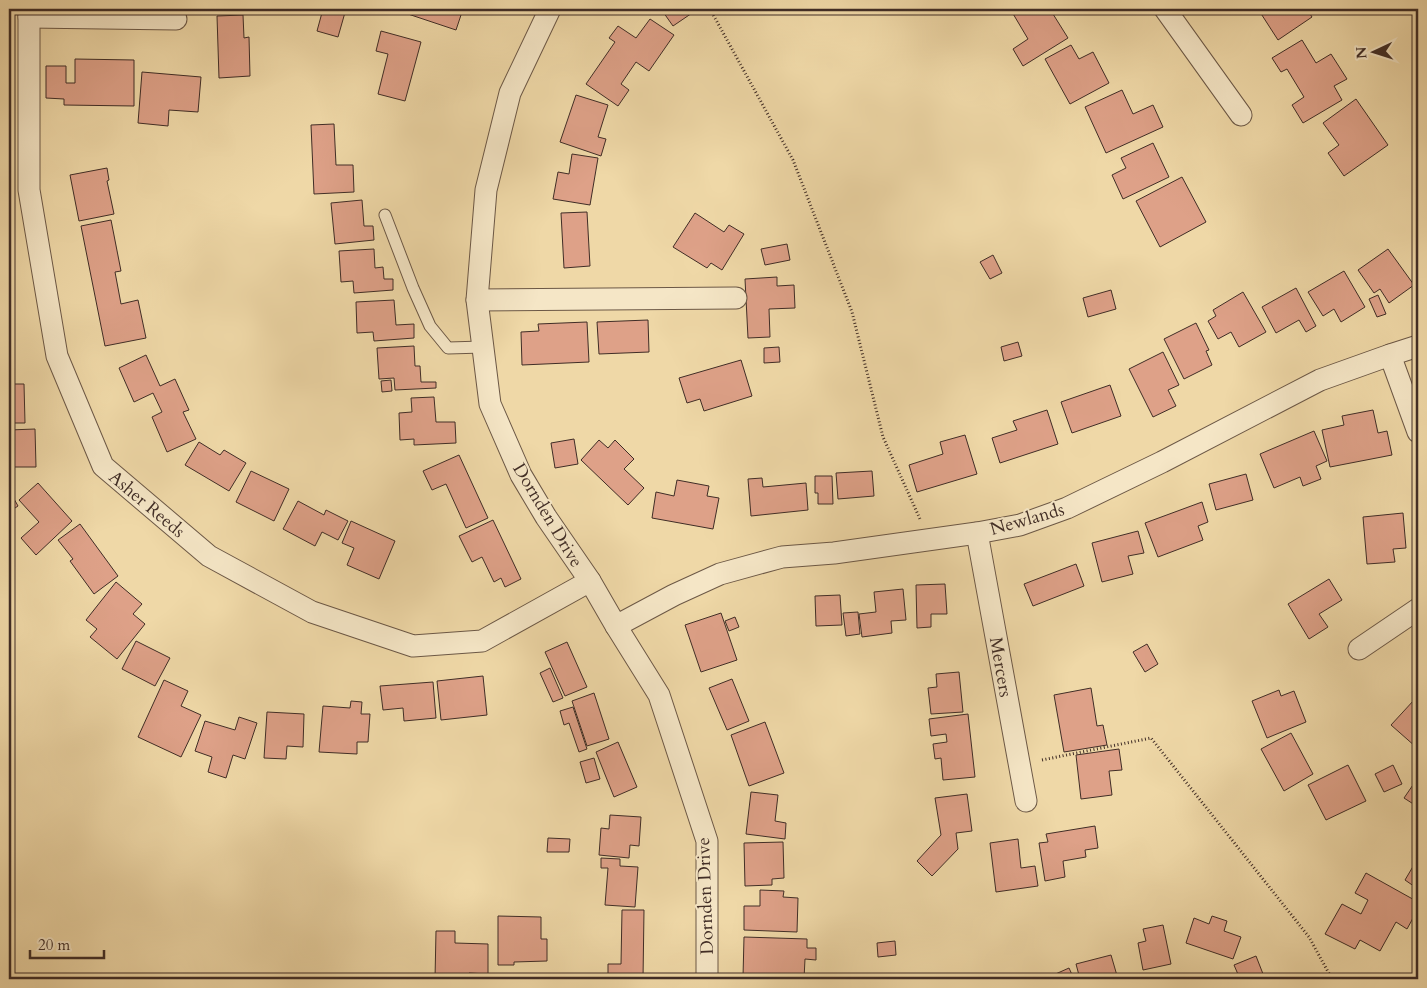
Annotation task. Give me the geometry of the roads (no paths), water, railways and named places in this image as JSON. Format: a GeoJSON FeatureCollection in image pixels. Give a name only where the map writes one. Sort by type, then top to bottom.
{"type":"FeatureCollection","features":[{"type":"Feature","properties":{"kind":"street","name":"Dornden Drive"},"geometry":{"type":"LineString","coordinates":[[550,9],[510,93],[486,190],[477,300],[490,404],[521,475],[546,517],[590,581],[659,695],[708,841],[707,979]]}},
{"type":"Feature","properties":{"kind":"street"},"geometry":{"type":"LineString","coordinates":[[1169,10],[1241,116]]}},
{"type":"Feature","properties":{"kind":"street"},"geometry":{"type":"LineString","coordinates":[[29,13],[176,19]]}},
{"type":"Feature","properties":{"kind":"street","name":"Asher Reeds"},"geometry":{"type":"LineString","coordinates":[[29,13],[29,190],[57,356],[103,466],[209,556],[312,612],[413,646],[482,641],[590,581]]}},
{"type":"Feature","properties":{"kind":"street"},"geometry":{"type":"LineString","coordinates":[[477,300],[736,298]]}},
{"type":"Feature","properties":{"kind":"street","name":"Newlands"},"geometry":{"type":"LineString","coordinates":[[616,626],[674,595],[720,574],[782,557],[834,553],[977,533],[1020,525],[1067,508],[1162,462],[1320,380],[1418,346]]}},
{"type":"Feature","properties":{"kind":"street"},"geometry":{"type":"LineString","coordinates":[[1390,355],[1418,432]]}},
{"type":"Feature","properties":{"kind":"street","name":"Mercers"},"geometry":{"type":"LineString","coordinates":[[977,533],[1026,801]]}},
{"type":"Feature","properties":{"kind":"street"},"geometry":{"type":"LineString","coordinates":[[1360,649],[1418,609]]}},
{"type":"Feature","properties":{"kind":"lane"},"geometry":{"type":"LineString","coordinates":[[385,215],[430,326],[448,348],[483,347]]}}]}
